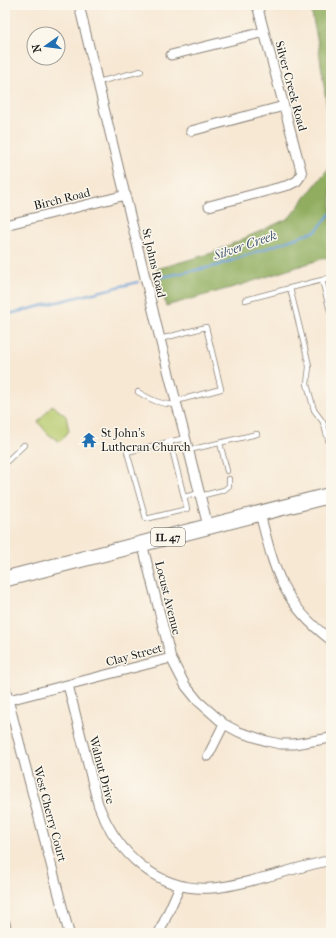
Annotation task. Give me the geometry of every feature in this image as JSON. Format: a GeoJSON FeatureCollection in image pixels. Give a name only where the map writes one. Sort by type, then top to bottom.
{"type":"FeatureCollection","features":[{"type":"Feature","properties":{"kind":"main road","name":"IL 47"},"geometry":{"type":"LineString","coordinates":[[5,579],[331,495]]}},
{"type":"Feature","properties":{"kind":"street","name":"St Johns Road"},"geometry":{"type":"LineString","coordinates":[[79,5],[160,339],[208,526]]}},
{"type":"Feature","properties":{"kind":"street","name":"Silver Creek Road"},"geometry":{"type":"LineString","coordinates":[[209,206],[289,185],[297,181],[302,174],[257,5]]}},
{"type":"Feature","properties":{"kind":"street"},"geometry":{"type":"LineString","coordinates":[[171,56],[264,32]]}},
{"type":"Feature","properties":{"kind":"street"},"geometry":{"type":"LineString","coordinates":[[191,131],[284,106]]}},
{"type":"Feature","properties":{"kind":"street","name":"Birch Road"},"geometry":{"type":"LineString","coordinates":[[5,225],[126,195]]}},
{"type":"Feature","properties":{"kind":"street"},"geometry":{"type":"LineString","coordinates":[[260,513],[277,573],[286,592],[300,613],[317,630],[331,640]]}},
{"type":"Feature","properties":{"kind":"street","name":"Locust Avenue"},"geometry":{"type":"LineString","coordinates":[[142,543],[171,658]]}},
{"type":"Feature","properties":{"kind":"street","name":"Clay Street"},"geometry":{"type":"LineString","coordinates":[[7,701],[171,658],[185,685],[198,701],[224,724],[239,732],[280,744],[308,743],[331,738]]}},
{"type":"Feature","properties":{"kind":"street","name":"Walnut Drive"},"geometry":{"type":"LineString","coordinates":[[68,685],[98,804],[104,819],[116,840],[129,856],[140,865],[159,877],[180,886],[213,888],[245,882],[331,860]]}},
{"type":"Feature","properties":{"kind":"street","name":"West Cherry Court"},"geometry":{"type":"LineString","coordinates":[[5,688],[7,701],[68,933]]}},
{"type":"Feature","properties":{"kind":"street"},"geometry":{"type":"LineString","coordinates":[[208,756],[224,724]]}},
{"type":"Feature","properties":{"kind":"street"},"geometry":{"type":"LineString","coordinates":[[159,933],[180,886]]}},
{"type":"Feature","properties":{"kind":"street"},"geometry":{"type":"LineString","coordinates":[[5,923],[8,933]]}},
{"type":"Feature","properties":{"kind":"lane"},"geometry":{"type":"LineString","coordinates":[[98,82],[141,71]]}},
{"type":"Feature","properties":{"kind":"lane"},"geometry":{"type":"LineString","coordinates":[[245,300],[331,278]]}},
{"type":"Feature","properties":{"kind":"lane"},"geometry":{"type":"LineString","coordinates":[[322,280],[331,315]]}},
{"type":"Feature","properties":{"kind":"lane"},"geometry":{"type":"LineString","coordinates":[[290,288],[308,361],[309,367],[307,384],[314,410],[323,422],[331,450]]}},
{"type":"Feature","properties":{"kind":"lane"},"geometry":{"type":"LineString","coordinates":[[138,392],[151,400],[164,404],[177,403],[221,389],[206,327],[160,339]]}},
{"type":"Feature","properties":{"kind":"lane"},"geometry":{"type":"LineString","coordinates":[[189,450],[257,434]]}},
{"type":"Feature","properties":{"kind":"lane"},"geometry":{"type":"LineString","coordinates":[[170,441],[186,509],[146,519],[128,452],[170,441],[185,438]]}},
{"type":"Feature","properties":{"kind":"lane"},"geometry":{"type":"LineString","coordinates":[[220,443],[227,471]]}},
{"type":"Feature","properties":{"kind":"lane"},"geometry":{"type":"LineString","coordinates":[[5,463],[24,445]]}},
{"type":"Feature","properties":{"kind":"lane"},"geometry":{"type":"LineString","coordinates":[[184,497],[224,490],[229,486],[229,479]]}},
{"type":"Feature","properties":{"kind":"green space"},"geometry":{"type":"Polygon","coordinates":[[[310,5],[331,5],[331,135],[318,43],[310,5]]]}},
{"type":"Feature","properties":{"kind":"green space"},"geometry":{"type":"Polygon","coordinates":[[[331,165],[331,256],[241,285],[166,306],[157,269],[212,253],[289,218],[331,165]]]}},
{"type":"Feature","properties":{"kind":"green space"},"geometry":{"type":"Polygon","coordinates":[[[52,405],[66,416],[69,431],[60,442],[48,434],[38,422],[52,405]]]}},
{"type":"Feature","properties":{"kind":"waterway","name":"Silver Creek"},"geometry":{"type":"LineString","coordinates":[[157,278],[216,266],[316,231],[331,213]]}},
{"type":"Feature","properties":{"kind":"waterway","name":"Silver Creek"},"geometry":{"type":"LineString","coordinates":[[5,315],[138,282]]}},
{"type":"Feature","properties":{"kind":"place","name":"St John's Lutheran Church"},"geometry":{"type":"Point","coordinates":[89,440]}}]}
